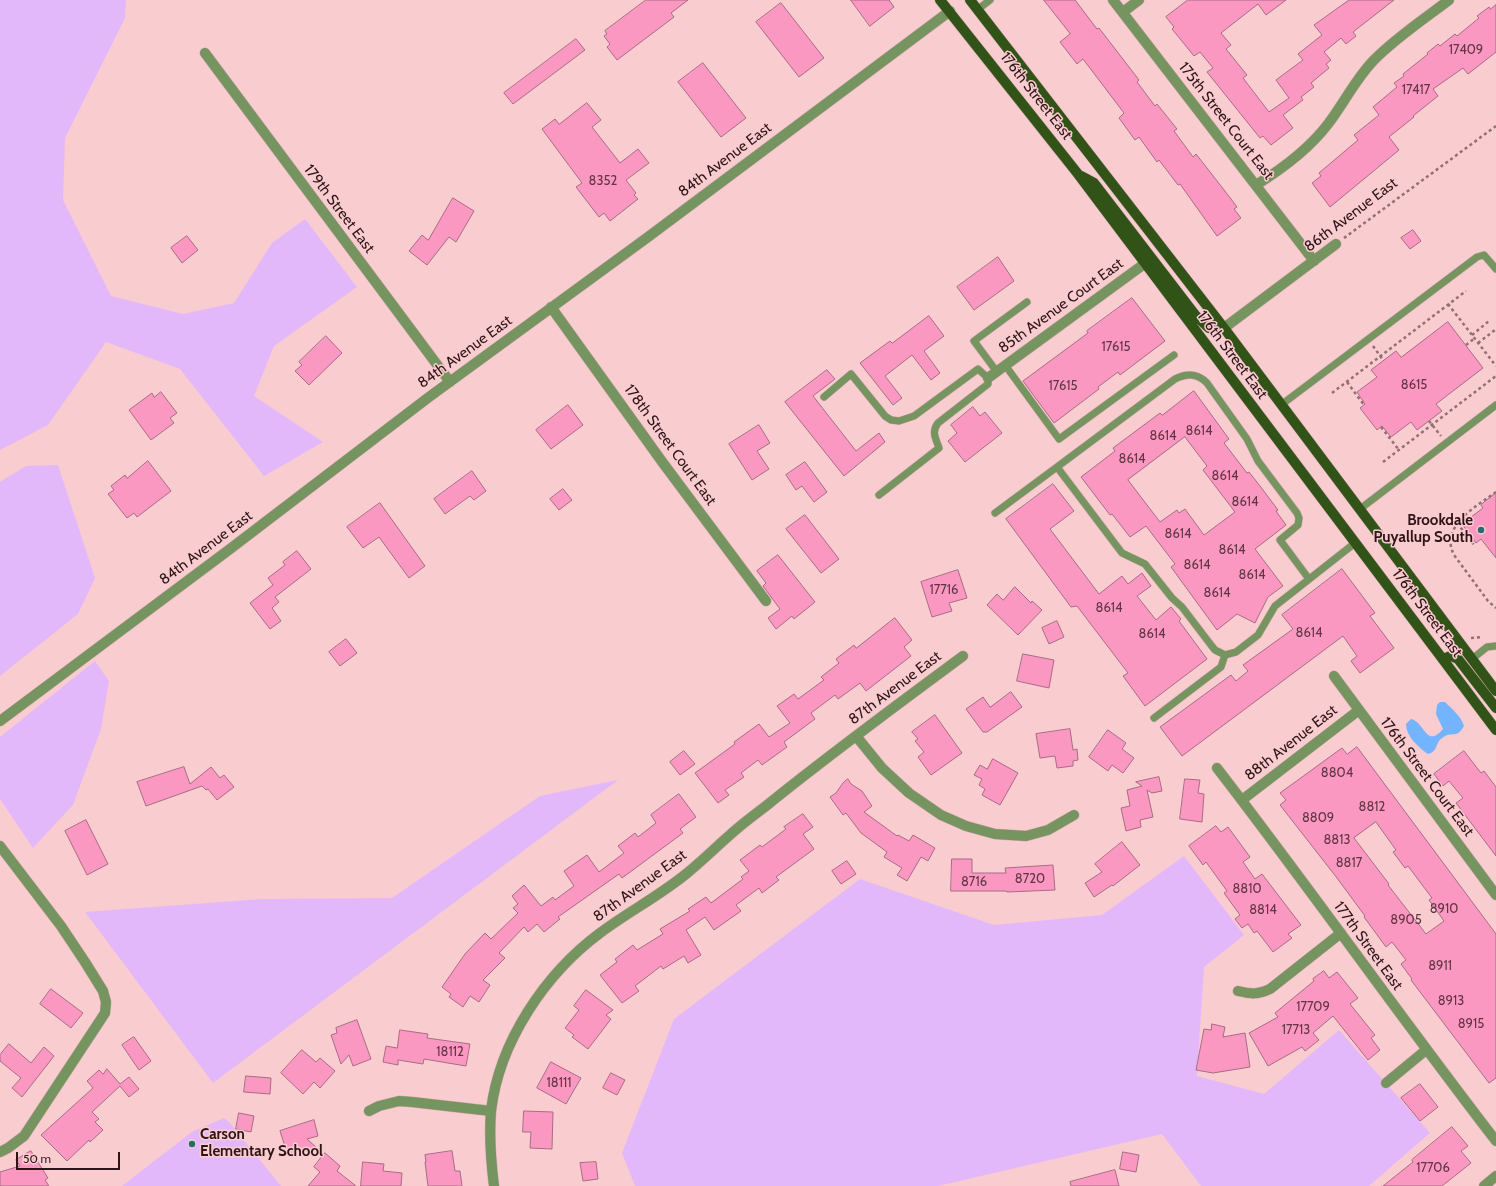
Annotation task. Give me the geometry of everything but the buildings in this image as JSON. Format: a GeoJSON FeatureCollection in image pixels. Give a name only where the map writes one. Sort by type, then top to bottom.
{"type":"FeatureCollection","features":[{"type":"Feature","properties":{"kind":"main road","name":"176th Street East"},"geometry":{"type":"LineString","coordinates":[[940,0],[1148,260],[1355,543],[1496,730]]}},
{"type":"Feature","properties":{"kind":"main road","name":"176th Street East"},"geometry":{"type":"LineString","coordinates":[[970,0],[1224,328],[1496,691]]}},
{"type":"Feature","properties":{"kind":"main road"},"geometry":{"type":"LineString","coordinates":[[1148,260],[1196,316],[1209,328],[1224,328]]}},
{"type":"Feature","properties":{"kind":"main road"},"geometry":{"type":"LineString","coordinates":[[1443,659],[1455,656],[1496,708]]}},
{"type":"Feature","properties":{"kind":"street","name":"175th Street Court East"},"geometry":{"type":"LineString","coordinates":[[1113,0],[1314,261]]}},
{"type":"Feature","properties":{"kind":"street"},"geometry":{"type":"LineString","coordinates":[[1123,12],[1139,0]]}},
{"type":"Feature","properties":{"kind":"street"},"geometry":{"type":"LineString","coordinates":[[1256,185],[1287,163],[1311,143],[1328,124],[1355,82],[1373,61],[1449,0]]}},
{"type":"Feature","properties":{"kind":"street","name":"84th Avenue East"},"geometry":{"type":"LineString","coordinates":[[0,721],[450,382],[551,307],[648,238],[950,12]]}},
{"type":"Feature","properties":{"kind":"street","name":"179th Street East"},"geometry":{"type":"LineString","coordinates":[[205,53],[450,382]]}},
{"type":"Feature","properties":{"kind":"street","name":"86th Avenue East"},"geometry":{"type":"LineString","coordinates":[[1224,328],[1336,244]]}},
{"type":"Feature","properties":{"kind":"street","name":"85th Avenue Court East"},"geometry":{"type":"LineString","coordinates":[[988,378],[1148,260]]}},
{"type":"Feature","properties":{"kind":"street","name":"178th Street Court East"},"geometry":{"type":"LineString","coordinates":[[551,307],[663,463],[712,526],[766,601]]}},
{"type":"Feature","properties":{"kind":"street","name":"87th Avenue East"},"geometry":{"type":"LineString","coordinates":[[494,1186],[492,1167],[492,1111],[501,1069],[515,1034],[526,1014],[544,988],[563,966],[580,949],[599,934],[676,882],[730,834],[856,736],[963,656]]}},
{"type":"Feature","properties":{"kind":"street","name":"176th Street Court East"},"geometry":{"type":"LineString","coordinates":[[1334,676],[1496,895]]}},
{"type":"Feature","properties":{"kind":"street","name":"88th Avenue East"},"geometry":{"type":"LineString","coordinates":[[1242,800],[1359,710]]}},
{"type":"Feature","properties":{"kind":"street"},"geometry":{"type":"LineString","coordinates":[[856,736],[882,768],[909,793],[941,815],[966,826],[995,834],[1026,836],[1048,830],[1074,815]]}},
{"type":"Feature","properties":{"kind":"street","name":"177th Street East"},"geometry":{"type":"LineString","coordinates":[[1217,768],[1426,1050],[1496,1141]]}},
{"type":"Feature","properties":{"kind":"street"},"geometry":{"type":"LineString","coordinates":[[0,846],[61,926],[103,991],[106,1002],[105,1013],[24,1136],[0,1152]]}},
{"type":"Feature","properties":{"kind":"street"},"geometry":{"type":"LineString","coordinates":[[1238,991],[1251,994],[1261,993],[1270,989],[1340,933]]}},
{"type":"Feature","properties":{"kind":"street"},"geometry":{"type":"LineString","coordinates":[[1386,1083],[1426,1050]]}},
{"type":"Feature","properties":{"kind":"street"},"geometry":{"type":"LineString","coordinates":[[369,1111],[383,1105],[398,1102],[412,1102],[492,1111]]}},
{"type":"Feature","properties":{"kind":"street"},"geometry":{"type":"LineString","coordinates":[[1484,1186],[1496,1176]]}},
{"type":"Feature","properties":{"kind":"lane"},"geometry":{"type":"LineString","coordinates":[[977,10],[990,0]]}},
{"type":"Feature","properties":{"kind":"lane"},"geometry":{"type":"LineString","coordinates":[[1281,405],[1477,257],[1484,255],[1486,256],[1496,269]]}},
{"type":"Feature","properties":{"kind":"lane"},"geometry":{"type":"LineString","coordinates":[[1027,302],[974,341],[1001,369],[1059,439],[1174,355]]}},
{"type":"Feature","properties":{"kind":"lane"},"geometry":{"type":"LineString","coordinates":[[824,397],[851,374],[885,416],[891,420],[899,421],[914,416],[978,370],[988,378],[988,384],[938,423],[934,428],[934,434],[939,448],[879,495]]}},
{"type":"Feature","properties":{"kind":"lane"},"geometry":{"type":"LineString","coordinates":[[995,513],[1175,379],[1188,374],[1195,374],[1207,383],[1247,439],[1258,461],[1297,513],[1299,518],[1298,525],[1280,540],[1309,579]]}},
{"type":"Feature","properties":{"kind":"lane"},"geometry":{"type":"LineString","coordinates":[[1360,509],[1496,405]]}},
{"type":"Feature","properties":{"kind":"lane"},"geometry":{"type":"LineString","coordinates":[[1057,467],[1122,553],[1145,564],[1169,595],[1182,607],[1215,650],[1225,655],[1236,652],[1258,635],[1274,606],[1355,543]]}},
{"type":"Feature","properties":{"kind":"lane"},"geometry":{"type":"LineString","coordinates":[[1472,659],[1487,647],[1496,646]]}},
{"type":"Feature","properties":{"kind":"lane"},"geometry":{"type":"LineString","coordinates":[[1154,718],[1221,667],[1225,655]]}},
{"type":"Feature","properties":{"kind":"path","name":"86th Avenue East"},"geometry":{"type":"LineString","coordinates":[[1336,244],[1496,126]]}},
{"type":"Feature","properties":{"kind":"path"},"geometry":{"type":"LineString","coordinates":[[1332,393],[1466,291]]}},
{"type":"Feature","properties":{"kind":"path"},"geometry":{"type":"LineString","coordinates":[[1448,304],[1496,366]]}},
{"type":"Feature","properties":{"kind":"path"},"geometry":{"type":"LineString","coordinates":[[1472,335],[1489,321]]}},
{"type":"Feature","properties":{"kind":"path"},"geometry":{"type":"LineString","coordinates":[[1478,343],[1495,330]]}},
{"type":"Feature","properties":{"kind":"path"},"geometry":{"type":"LineString","coordinates":[[1466,345],[1475,338]]}},
{"type":"Feature","properties":{"kind":"path"},"geometry":{"type":"LineString","coordinates":[[1368,339],[1384,360]]}},
{"type":"Feature","properties":{"kind":"path"},"geometry":{"type":"LineString","coordinates":[[1383,462],[1496,376]]}},
{"type":"Feature","properties":{"kind":"path"},"geometry":{"type":"LineString","coordinates":[[1347,382],[1364,405]]}},
{"type":"Feature","properties":{"kind":"path"},"geometry":{"type":"LineString","coordinates":[[1429,421],[1446,443]]}},
{"type":"Feature","properties":{"kind":"path"},"geometry":{"type":"LineString","coordinates":[[1381,427],[1399,450]]}},
{"type":"Feature","properties":{"kind":"path"},"geometry":{"type":"LineString","coordinates":[[1496,492],[1457,523],[1450,540],[1452,550],[1488,602],[1496,608]]}},
{"type":"Feature","properties":{"kind":"path"},"geometry":{"type":"LineString","coordinates":[[1457,523],[1475,546]]}},
{"type":"Feature","properties":{"kind":"shaded area"},"geometry":{"type":"Polygon","coordinates":[[[0,0],[126,0],[125,18],[65,138],[63,200],[111,296],[183,314],[234,303],[272,243],[305,219],[357,287],[274,346],[254,396],[323,442],[264,476],[180,369],[106,342],[48,425],[0,450],[0,0]]]}},
{"type":"Feature","properties":{"kind":"shaded area"},"geometry":{"type":"Polygon","coordinates":[[[58,465],[95,578],[78,614],[0,676],[0,482],[26,466],[58,465]]]}},
{"type":"Feature","properties":{"kind":"shaded area"},"geometry":{"type":"Polygon","coordinates":[[[95,661],[109,681],[101,729],[73,805],[33,848],[0,799],[0,737],[95,661]]]}},
{"type":"Feature","properties":{"kind":"shaded area"},"geometry":{"type":"Polygon","coordinates":[[[618,780],[213,1083],[85,912],[262,899],[392,898],[540,796],[618,780]]]}},
{"type":"Feature","properties":{"kind":"shaded area"},"geometry":{"type":"Polygon","coordinates":[[[1184,856],[1244,935],[1204,967],[1197,1076],[1264,1094],[1339,1030],[1430,1133],[1369,1186],[1201,1186],[1162,1134],[938,1186],[635,1186],[622,1153],[674,1019],[860,879],[994,925],[1102,915],[1184,856]]]}},
{"type":"Feature","properties":{"kind":"shaded area","name":"Carson Elementary School"},"geometry":{"type":"Polygon","coordinates":[[[224,1118],[230,1123],[281,1186],[122,1186],[192,1132],[224,1118]]]}},
{"type":"Feature","properties":{"kind":"water"},"geometry":{"type":"Polygon","coordinates":[[[1440,702],[1445,702],[1453,710],[1461,719],[1464,726],[1459,733],[1442,738],[1438,742],[1435,749],[1428,754],[1410,737],[1406,724],[1411,719],[1416,721],[1429,735],[1433,736],[1437,734],[1443,729],[1436,714],[1437,705],[1440,702]]]}},
{"type":"Feature","properties":{"kind":"place","name":"Brookdale Puyallup South"},"geometry":{"type":"Point","coordinates":[1481,530]}},
{"type":"Feature","properties":{"kind":"place","name":"Carson Elementary School"},"geometry":{"type":"Point","coordinates":[192,1144]}}]}
